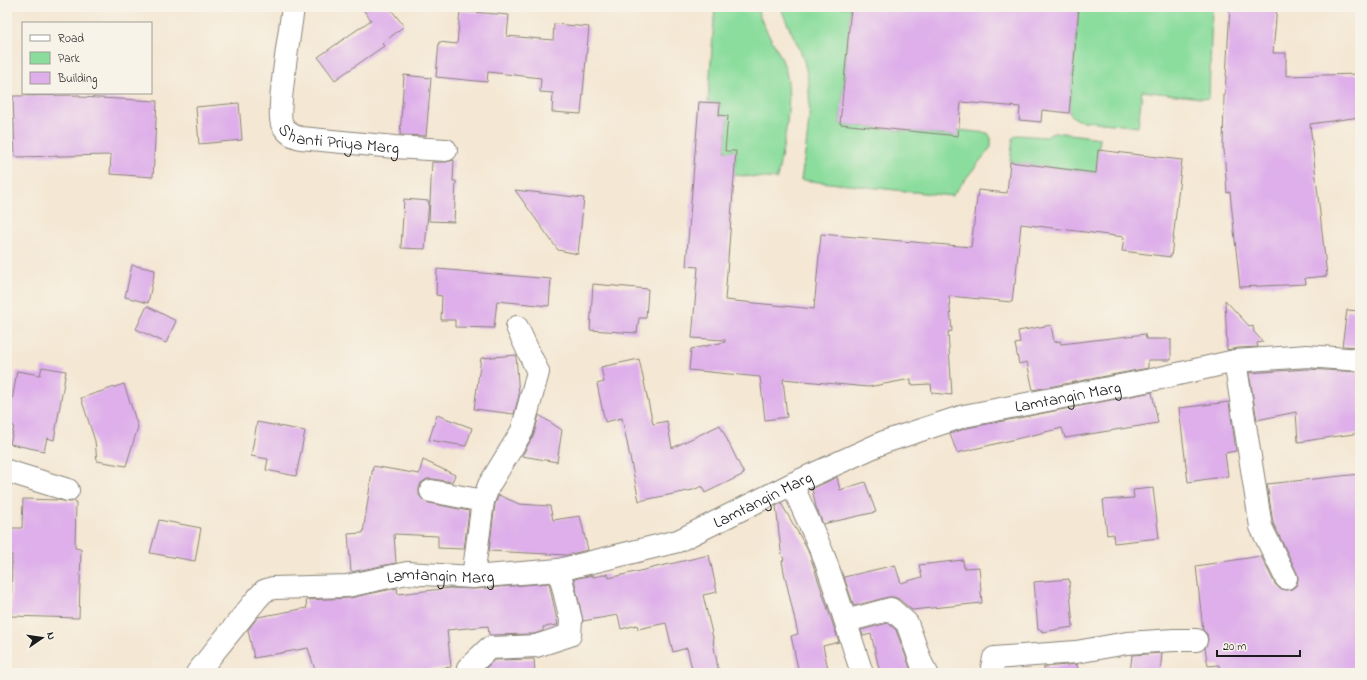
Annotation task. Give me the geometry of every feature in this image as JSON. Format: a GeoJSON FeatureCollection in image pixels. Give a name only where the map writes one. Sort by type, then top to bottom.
{"type":"FeatureCollection","features":[{"type":"Feature","properties":{"kind":"street","name":"Shanti Priya Marg"},"geometry":{"type":"LineString","coordinates":[[293,7],[281,94],[281,123],[290,135],[301,138],[446,150]]}},
{"type":"Feature","properties":{"kind":"street"},"geometry":{"type":"LineString","coordinates":[[473,577],[483,501],[489,484],[522,431],[538,372],[517,327]]}},
{"type":"Feature","properties":{"kind":"street","name":"Lamtangin Marg"},"geometry":{"type":"LineString","coordinates":[[197,673],[264,591],[273,588],[347,586],[407,573],[473,577],[559,570],[678,541],[792,484],[884,442],[964,416],[1149,380],[1235,361],[1307,356],[1360,360]]}},
{"type":"Feature","properties":{"kind":"street"},"geometry":{"type":"LineString","coordinates":[[1235,361],[1261,527],[1286,578]]}},
{"type":"Feature","properties":{"kind":"street"},"geometry":{"type":"LineString","coordinates":[[7,471],[68,490]]}},
{"type":"Feature","properties":{"kind":"street"},"geometry":{"type":"LineString","coordinates":[[792,484],[824,556],[862,673]]}},
{"type":"Feature","properties":{"kind":"street"},"geometry":{"type":"LineString","coordinates":[[431,491],[483,501]]}},
{"type":"Feature","properties":{"kind":"street"},"geometry":{"type":"LineString","coordinates":[[468,673],[468,668],[489,648],[536,646],[570,635],[571,620],[559,570]]}},
{"type":"Feature","properties":{"kind":"street"},"geometry":{"type":"LineString","coordinates":[[846,621],[891,609],[907,622],[922,665],[927,673]]}},
{"type":"Feature","properties":{"kind":"street"},"geometry":{"type":"LineString","coordinates":[[991,673],[994,658],[1076,652],[1127,643],[1196,640]]}},
{"type":"Feature","properties":{"kind":"green space"},"geometry":{"type":"Polygon","coordinates":[[[715,7],[757,7],[765,28],[782,60],[786,73],[789,103],[777,179],[734,175],[736,151],[725,151],[728,117],[719,115],[720,103],[708,102],[715,7]]]}},
{"type":"Feature","properties":{"kind":"green space"},"geometry":{"type":"Polygon","coordinates":[[[781,7],[851,7],[840,124],[957,136],[958,130],[988,133],[991,138],[991,147],[952,196],[801,180],[808,133],[809,86],[802,55],[781,7]]]}},
{"type":"Feature","properties":{"kind":"green space"},"geometry":{"type":"Polygon","coordinates":[[[1079,7],[1212,7],[1209,99],[1142,91],[1138,127],[1077,120],[1069,113],[1079,7]]]}},
{"type":"Feature","properties":{"kind":"green space"},"geometry":{"type":"Polygon","coordinates":[[[1055,132],[1100,138],[1096,173],[1010,162],[1013,138],[1017,135],[1046,137],[1055,132]]]}},
{"type":"Feature","properties":{"kind":"building"},"geometry":{"type":"Polygon","coordinates":[[[361,7],[389,7],[404,26],[382,44],[384,46],[335,80],[318,57],[371,20],[361,7]]]}},
{"type":"Feature","properties":{"kind":"building"},"geometry":{"type":"Polygon","coordinates":[[[851,7],[1079,7],[1069,113],[1042,110],[1041,122],[1019,120],[1020,107],[961,102],[958,136],[840,124],[851,7]]]}},
{"type":"Feature","properties":{"kind":"building"},"geometry":{"type":"Polygon","coordinates":[[[1230,7],[1277,7],[1273,53],[1286,53],[1286,76],[1360,74],[1360,117],[1310,124],[1327,276],[1305,278],[1306,284],[1240,287],[1230,192],[1227,193],[1223,149],[1224,95],[1230,7]]]}},
{"type":"Feature","properties":{"kind":"building"},"geometry":{"type":"Polygon","coordinates":[[[460,11],[509,15],[507,36],[553,40],[554,24],[589,27],[581,114],[552,112],[553,93],[540,92],[541,78],[488,72],[487,82],[436,77],[439,42],[457,44],[460,11]]]}},
{"type":"Feature","properties":{"kind":"building"},"geometry":{"type":"Polygon","coordinates":[[[404,75],[431,78],[426,136],[400,135],[404,75]]]}},
{"type":"Feature","properties":{"kind":"building"},"geometry":{"type":"Polygon","coordinates":[[[80,95],[80,97],[157,101],[153,177],[110,174],[111,155],[15,157],[13,96],[80,95]]]}},
{"type":"Feature","properties":{"kind":"building"},"geometry":{"type":"Polygon","coordinates":[[[699,102],[720,103],[719,115],[728,116],[725,151],[736,151],[725,300],[814,309],[821,234],[971,247],[978,190],[1007,193],[1010,162],[1096,173],[1098,150],[1182,160],[1171,257],[1122,251],[1124,237],[1021,224],[1012,302],[949,296],[952,331],[948,332],[952,395],[932,393],[931,384],[911,385],[911,379],[868,387],[783,379],[787,417],[765,420],[760,377],[689,370],[691,349],[725,342],[725,340],[692,338],[698,267],[686,266],[699,102]]]}},
{"type":"Feature","properties":{"kind":"building"},"geometry":{"type":"Polygon","coordinates":[[[239,103],[242,140],[199,144],[196,107],[239,103]]]}},
{"type":"Feature","properties":{"kind":"building"},"geometry":{"type":"Polygon","coordinates":[[[454,160],[453,181],[456,181],[454,222],[429,221],[432,162],[446,162],[454,160]]]}},
{"type":"Feature","properties":{"kind":"building"},"geometry":{"type":"Polygon","coordinates":[[[515,190],[584,198],[578,254],[558,250],[515,190]]]}},
{"type":"Feature","properties":{"kind":"building"},"geometry":{"type":"Polygon","coordinates":[[[404,199],[429,201],[425,249],[401,248],[404,199]]]}},
{"type":"Feature","properties":{"kind":"building"},"geometry":{"type":"Polygon","coordinates":[[[132,265],[155,270],[148,303],[125,297],[132,265]]]}},
{"type":"Feature","properties":{"kind":"building"},"geometry":{"type":"Polygon","coordinates":[[[437,269],[551,279],[549,306],[497,301],[494,328],[455,327],[455,320],[441,320],[442,296],[436,295],[437,269]]]}},
{"type":"Feature","properties":{"kind":"building"},"geometry":{"type":"Polygon","coordinates":[[[593,284],[648,289],[646,318],[639,318],[637,333],[590,330],[593,284]]]}},
{"type":"Feature","properties":{"kind":"building"},"geometry":{"type":"Polygon","coordinates":[[[1225,300],[1250,327],[1253,326],[1254,332],[1263,342],[1257,343],[1258,347],[1227,350],[1225,300]]]}},
{"type":"Feature","properties":{"kind":"building"},"geometry":{"type":"Polygon","coordinates":[[[147,306],[176,321],[166,343],[136,329],[147,306]]]}},
{"type":"Feature","properties":{"kind":"building"},"geometry":{"type":"Polygon","coordinates":[[[1347,310],[1360,311],[1360,347],[1342,346],[1347,310]]]}},
{"type":"Feature","properties":{"kind":"building"},"geometry":{"type":"Polygon","coordinates":[[[1051,325],[1054,342],[1060,341],[1061,344],[1145,334],[1146,339],[1171,339],[1171,360],[1148,360],[1148,368],[1033,390],[1027,362],[1019,364],[1015,344],[1020,343],[1018,331],[1051,325]]]}},
{"type":"Feature","properties":{"kind":"building"},"geometry":{"type":"Polygon","coordinates":[[[516,355],[519,396],[514,414],[474,409],[481,358],[516,355]]]}},
{"type":"Feature","properties":{"kind":"building"},"geometry":{"type":"Polygon","coordinates":[[[639,359],[653,424],[667,421],[672,448],[720,425],[744,474],[705,493],[702,486],[693,490],[639,501],[622,418],[605,422],[597,384],[604,382],[601,367],[639,359]]]}},
{"type":"Feature","properties":{"kind":"building"},"geometry":{"type":"Polygon","coordinates":[[[42,367],[66,371],[54,440],[47,438],[44,451],[10,444],[14,426],[8,424],[17,371],[40,375],[42,367]]]}},
{"type":"Feature","properties":{"kind":"building"},"geometry":{"type":"Polygon","coordinates":[[[1307,369],[1360,372],[1360,433],[1298,442],[1296,412],[1257,420],[1249,373],[1307,369]]]}},
{"type":"Feature","properties":{"kind":"building"},"geometry":{"type":"Polygon","coordinates":[[[124,384],[138,427],[126,466],[97,461],[95,441],[81,398],[124,384]]]}},
{"type":"Feature","properties":{"kind":"building"},"geometry":{"type":"Polygon","coordinates":[[[1152,392],[1158,423],[1065,438],[1062,428],[957,453],[950,434],[967,428],[1152,392]]]}},
{"type":"Feature","properties":{"kind":"building"},"geometry":{"type":"Polygon","coordinates":[[[1229,402],[1236,451],[1225,453],[1228,476],[1188,482],[1179,408],[1229,402]]]}},
{"type":"Feature","properties":{"kind":"building"},"geometry":{"type":"Polygon","coordinates":[[[437,415],[472,428],[466,446],[429,440],[437,415]]]}},
{"type":"Feature","properties":{"kind":"building"},"geometry":{"type":"Polygon","coordinates":[[[539,415],[562,430],[557,462],[522,456],[534,434],[539,415]]]}},
{"type":"Feature","properties":{"kind":"building"},"geometry":{"type":"Polygon","coordinates":[[[257,422],[305,431],[296,476],[266,470],[268,459],[251,456],[257,422]]]}},
{"type":"Feature","properties":{"kind":"building"},"geometry":{"type":"Polygon","coordinates":[[[423,460],[455,475],[452,482],[427,479],[421,483],[419,495],[423,500],[429,503],[469,511],[464,549],[438,548],[438,536],[394,534],[396,563],[351,572],[348,534],[363,533],[373,466],[419,474],[423,460]]]}},
{"type":"Feature","properties":{"kind":"building"},"geometry":{"type":"Polygon","coordinates":[[[1360,474],[1360,673],[1220,673],[1219,665],[1208,666],[1205,648],[1208,640],[1207,634],[1203,630],[1196,566],[1261,556],[1275,584],[1279,588],[1286,590],[1292,589],[1297,585],[1297,573],[1273,523],[1267,484],[1360,474]]]}},
{"type":"Feature","properties":{"kind":"building"},"geometry":{"type":"Polygon","coordinates":[[[837,477],[840,490],[865,482],[876,512],[823,524],[816,507],[812,489],[837,477]]]}},
{"type":"Feature","properties":{"kind":"building"},"geometry":{"type":"Polygon","coordinates":[[[1153,488],[1159,538],[1114,543],[1113,534],[1107,535],[1103,500],[1134,498],[1133,490],[1153,488]]]}},
{"type":"Feature","properties":{"kind":"building"},"geometry":{"type":"Polygon","coordinates":[[[499,495],[519,504],[550,506],[553,520],[580,516],[588,550],[567,555],[489,551],[495,504],[499,495]]]}},
{"type":"Feature","properties":{"kind":"building"},"geometry":{"type":"Polygon","coordinates":[[[23,499],[58,500],[70,502],[76,501],[75,548],[81,549],[79,618],[11,616],[12,555],[7,555],[7,528],[22,528],[23,499]]]}},
{"type":"Feature","properties":{"kind":"building"},"geometry":{"type":"Polygon","coordinates":[[[781,503],[809,553],[839,642],[823,646],[829,673],[799,673],[791,636],[798,634],[782,561],[784,560],[781,551],[776,506],[781,503]]]}},
{"type":"Feature","properties":{"kind":"building"},"geometry":{"type":"Polygon","coordinates":[[[159,520],[201,528],[195,561],[150,553],[159,520]]]}},
{"type":"Feature","properties":{"kind":"building"},"geometry":{"type":"Polygon","coordinates":[[[709,555],[717,592],[703,595],[714,642],[719,673],[693,673],[687,648],[673,652],[666,623],[638,629],[637,625],[621,629],[618,615],[583,621],[574,579],[608,574],[609,578],[709,555]]]}},
{"type":"Feature","properties":{"kind":"building"},"geometry":{"type":"Polygon","coordinates":[[[963,560],[964,568],[979,567],[982,603],[912,610],[899,599],[888,597],[854,606],[844,577],[895,565],[901,583],[922,577],[919,565],[963,560]]]}},
{"type":"Feature","properties":{"kind":"building"},"geometry":{"type":"Polygon","coordinates":[[[1069,579],[1073,627],[1042,632],[1042,630],[1038,630],[1034,582],[1069,579]]]}},
{"type":"Feature","properties":{"kind":"building"},"geometry":{"type":"Polygon","coordinates":[[[549,583],[558,625],[543,627],[543,631],[534,634],[489,635],[488,626],[447,630],[451,667],[399,673],[316,673],[308,648],[254,658],[248,630],[258,617],[307,608],[306,600],[350,598],[397,588],[398,594],[450,588],[474,589],[549,583]]]}},
{"type":"Feature","properties":{"kind":"building"},"geometry":{"type":"Polygon","coordinates":[[[888,623],[896,630],[912,673],[880,673],[871,634],[863,636],[861,630],[888,623]]]}},
{"type":"Feature","properties":{"kind":"building"},"geometry":{"type":"Polygon","coordinates":[[[1162,653],[1160,673],[1130,673],[1132,655],[1162,653]]]}},
{"type":"Feature","properties":{"kind":"building"},"geometry":{"type":"Polygon","coordinates":[[[534,659],[535,673],[481,673],[494,660],[534,659]]]}},
{"type":"Feature","properties":{"kind":"building"},"geometry":{"type":"Polygon","coordinates":[[[1077,664],[1078,673],[1044,673],[1044,667],[1077,664]]]}}]}
